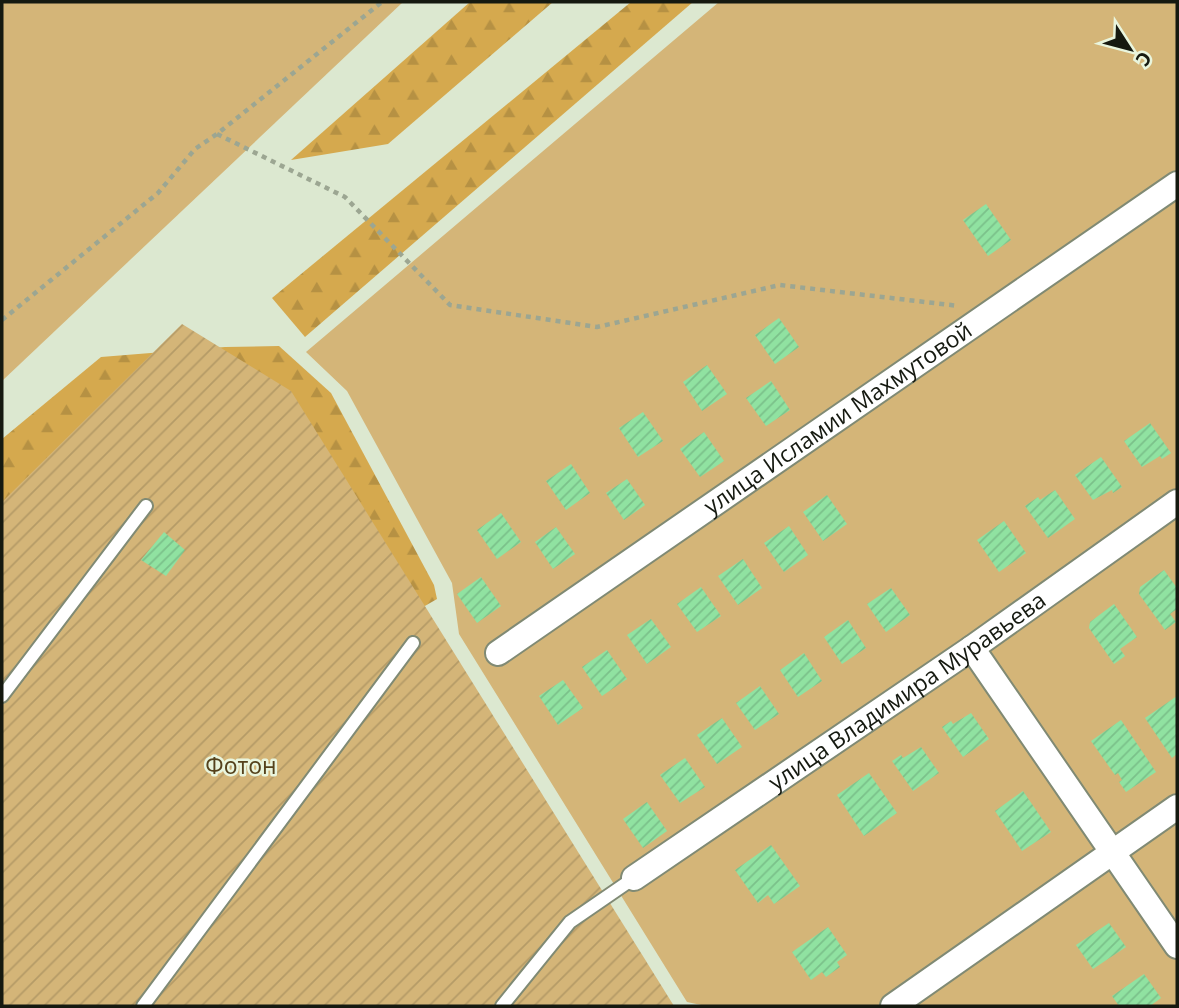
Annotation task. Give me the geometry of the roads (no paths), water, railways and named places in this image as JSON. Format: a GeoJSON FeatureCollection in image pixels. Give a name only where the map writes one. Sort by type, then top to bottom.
{"type":"FeatureCollection","features":[{"type":"Feature","properties":{"kind":"street","name":"улица Исламии Махмутовой"},"geometry":{"type":"LineString","coordinates":[[498,653],[1177,184]]}},
{"type":"Feature","properties":{"kind":"street","name":"улица Владимира Муравьева"},"geometry":{"type":"LineString","coordinates":[[634,878],[972,648],[1177,502]]}},
{"type":"Feature","properties":{"kind":"street"},"geometry":{"type":"LineString","coordinates":[[972,648],[1177,946]]}},
{"type":"Feature","properties":{"kind":"street"},"geometry":{"type":"LineString","coordinates":[[893,1006],[1177,807]]}},
{"type":"Feature","properties":{"kind":"lane"},"geometry":{"type":"LineString","coordinates":[[2,696],[146,506]]}},
{"type":"Feature","properties":{"kind":"lane"},"geometry":{"type":"LineString","coordinates":[[143,1006],[413,643]]}},
{"type":"Feature","properties":{"kind":"lane"},"geometry":{"type":"LineString","coordinates":[[502,1006],[570,922],[634,878]]}},
{"type":"Feature","properties":{"kind":"park label","name":"Фотон"},"geometry":{"type":"Point","coordinates":[241,766]}}]}
